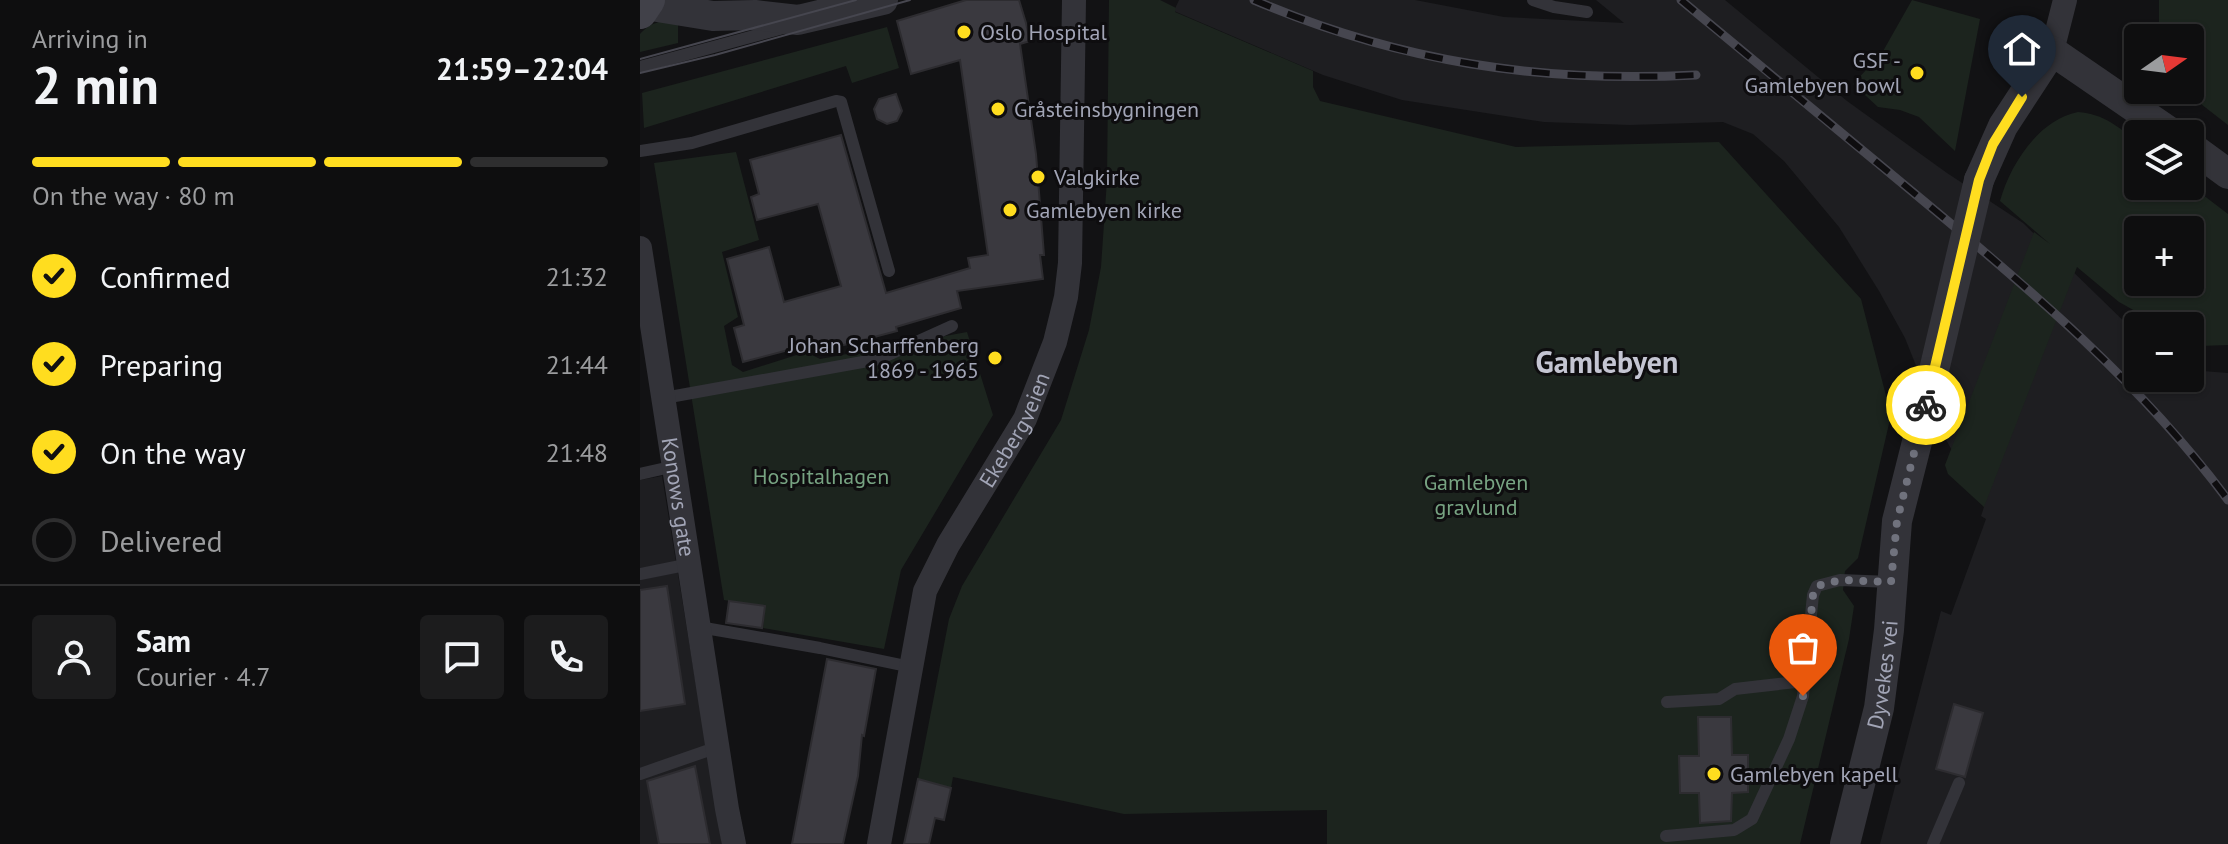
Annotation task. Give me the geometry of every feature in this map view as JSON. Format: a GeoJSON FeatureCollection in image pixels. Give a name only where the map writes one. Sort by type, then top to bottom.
{"type":"FeatureCollection","features":[{"type":"Feature","properties":{"kind":"street"},"geometry":{"type":"LineString","coordinates":[[729,0],[755,15]]}},
{"type":"Feature","properties":{"kind":"street"},"geometry":{"type":"LineString","coordinates":[[644,6],[713,16],[755,15],[809,20],[883,0]]}},
{"type":"Feature","properties":{"kind":"street","name":"Ekebergveien"},"geometry":{"type":"LineString","coordinates":[[879,844],[925,591],[948,545],[1025,419],[1055,342],[1066,297],[1070,263],[1074,0]]}},
{"type":"Feature","properties":{"kind":"street"},"geometry":{"type":"LineString","coordinates":[[2065,0],[2052,51],[2153,120]]}},
{"type":"Feature","properties":{"kind":"street","name":"Dyvekes vei"},"geometry":{"type":"LineString","coordinates":[[1845,844],[1879,708],[1889,630],[1897,521],[1979,180],[1993,144],[2052,51]]}},
{"type":"Feature","properties":{"kind":"street"},"geometry":{"type":"LineString","coordinates":[[2204,156],[2228,174]]}},
{"type":"Feature","properties":{"kind":"street","name":"Konows gate"},"geometry":{"type":"LineString","coordinates":[[640,248],[734,844]]}},
{"type":"Feature","properties":{"kind":"lane"},"geometry":{"type":"LineString","coordinates":[[1533,0],[1587,12]]}},
{"type":"Feature","properties":{"kind":"lane"},"geometry":{"type":"LineString","coordinates":[[640,67],[809,20]]}},
{"type":"Feature","properties":{"kind":"lane"},"geometry":{"type":"LineString","coordinates":[[640,151],[692,143],[841,102],[889,271]]}},
{"type":"Feature","properties":{"kind":"lane"},"geometry":{"type":"LineString","coordinates":[[664,398],[879,359],[952,326]]}},
{"type":"Feature","properties":{"kind":"lane"},"geometry":{"type":"LineString","coordinates":[[640,474],[675,466]]}},
{"type":"Feature","properties":{"kind":"lane"},"geometry":{"type":"LineString","coordinates":[[640,574],[690,564]]}},
{"type":"Feature","properties":{"kind":"lane"},"geometry":{"type":"LineString","coordinates":[[1666,836],[1734,830],[1752,819],[1789,739],[1803,696],[1813,595],[1817,586],[1840,580],[1893,582]]}},
{"type":"Feature","properties":{"kind":"lane"},"geometry":{"type":"LineString","coordinates":[[699,627],[911,667]]}},
{"type":"Feature","properties":{"kind":"lane"},"geometry":{"type":"LineString","coordinates":[[1667,702],[1719,699],[1735,689],[1805,681]]}},
{"type":"Feature","properties":{"kind":"lane"},"geometry":{"type":"LineString","coordinates":[[640,774],[718,747]]}},
{"type":"Feature","properties":{"kind":"lane"},"geometry":{"type":"LineString","coordinates":[[1933,844],[1959,783]]}},
{"type":"Feature","properties":{"kind":"shaded area"},"geometry":{"type":"Polygon","coordinates":[[[1179,0],[1415,0],[1504,17],[1624,23],[1596,0],[1725,0],[1847,101],[2023,223],[2124,321],[2124,392],[2204,392],[2204,371],[2228,373],[2228,844],[1880,844],[1941,611],[1951,615],[1986,519],[1981,516],[1984,507],[1945,438],[1905,338],[1879,291],[1839,227],[1784,161],[1753,134],[1723,122],[1630,125],[1544,122],[1402,100],[1323,75],[1174,11],[1179,0]]]}},
{"type":"Feature","properties":{"kind":"shaded area"},"geometry":{"type":"Polygon","coordinates":[[[662,476],[722,844],[640,844],[640,480],[662,476]]]}},
{"type":"Feature","properties":{"kind":"green space","name":"Gamlebyen gravlund"},"geometry":{"type":"Polygon","coordinates":[[[1109,0],[1160,0],[1176,8],[1175,12],[1313,71],[1313,87],[1320,101],[1516,147],[1719,142],[1861,299],[1891,415],[1858,558],[1845,571],[1843,590],[1854,606],[1849,639],[1800,844],[1327,844],[1327,810],[1124,814],[953,777],[951,788],[918,779],[949,619],[962,586],[1061,420],[1089,330],[1101,267],[1107,180],[1109,0]]]}},
{"type":"Feature","properties":{"kind":"green space","name":"GSF - Gamlebyen bowl"},"geometry":{"type":"Polygon","coordinates":[[[1912,0],[1980,19],[1955,151],[1919,117],[1878,107],[1853,84],[1882,53],[1912,0]]]}},
{"type":"Feature","properties":{"kind":"green space"},"geometry":{"type":"Polygon","coordinates":[[[2159,0],[2228,0],[2228,125],[2201,104],[2204,104],[2204,24],[2159,24],[2159,0]]]}},
{"type":"Feature","properties":{"kind":"green space"},"geometry":{"type":"Polygon","coordinates":[[[678,19],[678,43],[640,52],[640,34],[644,30],[658,22],[678,19]]]}},
{"type":"Feature","properties":{"kind":"green space"},"geometry":{"type":"Polygon","coordinates":[[[887,27],[899,68],[852,83],[846,66],[644,128],[642,93],[887,27]]]}},
{"type":"Feature","properties":{"kind":"green space"},"geometry":{"type":"Polygon","coordinates":[[[2078,112],[2103,118],[2124,132],[2124,200],[2204,200],[2204,196],[2228,214],[2228,345],[2204,346],[2204,312],[2137,312],[2119,302],[2077,267],[1984,507],[1948,474],[1945,465],[2034,232],[2050,244],[2000,201],[2019,159],[2050,124],[2078,112]]]}},
{"type":"Feature","properties":{"kind":"green space","name":"Hospitalhagen"},"geometry":{"type":"Polygon","coordinates":[[[736,152],[759,240],[722,252],[738,317],[724,326],[732,365],[743,372],[806,352],[820,359],[967,332],[993,415],[901,570],[884,649],[763,628],[765,607],[724,600],[654,163],[736,152]]]}},
{"type":"Feature","properties":{"kind":"building"},"geometry":{"type":"Polygon","coordinates":[[[966,0],[1019,0],[1026,23],[1030,41],[1020,44],[1036,154],[1043,279],[957,291],[961,308],[896,327],[897,331],[817,352],[815,343],[743,362],[734,328],[744,325],[727,259],[769,247],[784,302],[841,286],[818,204],[757,220],[751,197],[759,194],[750,160],[841,135],[886,293],[970,268],[968,258],[988,255],[960,60],[911,74],[897,21],[966,0]]]}},
{"type":"Feature","properties":{"kind":"building"},"geometry":{"type":"Polygon","coordinates":[[[896,94],[902,111],[897,121],[887,124],[877,119],[874,109],[879,99],[896,94]]]}},
{"type":"Feature","properties":{"kind":"building"},"geometry":{"type":"Polygon","coordinates":[[[667,586],[685,704],[640,711],[640,590],[667,586]]]}},
{"type":"Feature","properties":{"kind":"building"},"geometry":{"type":"Polygon","coordinates":[[[729,601],[765,606],[762,628],[726,623],[729,601]]]}},
{"type":"Feature","properties":{"kind":"building"},"geometry":{"type":"Polygon","coordinates":[[[827,659],[876,669],[862,735],[858,776],[843,844],[792,844],[827,659]]]}},
{"type":"Feature","properties":{"kind":"building"},"geometry":{"type":"Polygon","coordinates":[[[1954,704],[1983,713],[1965,777],[1936,769],[1954,704]]]}},
{"type":"Feature","properties":{"kind":"building","name":"Gamlebyen kapell"},"geometry":{"type":"Polygon","coordinates":[[[1698,717],[1731,717],[1732,755],[1748,755],[1748,792],[1732,793],[1731,821],[1700,823],[1699,793],[1680,793],[1679,756],[1699,756],[1698,717]]]}},
{"type":"Feature","properties":{"kind":"building"},"geometry":{"type":"Polygon","coordinates":[[[695,766],[710,844],[659,844],[647,781],[695,766]]]}},
{"type":"Feature","properties":{"kind":"building"},"geometry":{"type":"Polygon","coordinates":[[[918,779],[951,788],[944,820],[935,818],[929,844],[904,844],[918,779]]]}},
{"type":"Feature","properties":{"kind":"tram line"},"geometry":{"type":"LineString","coordinates":[[640,59],[856,0]]}},
{"type":"Feature","properties":{"kind":"tram line"},"geometry":{"type":"LineString","coordinates":[[640,73],[910,0]]}},
{"type":"Feature","properties":{"kind":"railway"},"geometry":{"type":"LineString","coordinates":[[1254,0],[1362,39],[1470,64],[1581,75],[1696,75]]}},
{"type":"Feature","properties":{"kind":"railway"},"geometry":{"type":"LineString","coordinates":[[1681,0],[2044,303],[2159,417],[2228,500]]}},
{"type":"Feature","properties":{"kind":"way so far"},"geometry":{"type":"LineString","coordinates":[[1803,696],[1813,595],[1817,586],[1840,580],[1891,582],[1897,521],[1926,405]]}},
{"type":"Feature","properties":{"kind":"place","name":"Oslo Hospital"},"geometry":{"type":"Point","coordinates":[964,32]}},
{"type":"Feature","properties":{"kind":"place","name":"GSF - Gamlebyen bowl"},"geometry":{"type":"Point","coordinates":[1917,73]}},
{"type":"Feature","properties":{"kind":"place","name":"Gråsteinsbygningen"},"geometry":{"type":"Point","coordinates":[998,109]}},
{"type":"Feature","properties":{"kind":"place","name":"Valgkirke"},"geometry":{"type":"Point","coordinates":[1038,177]}},
{"type":"Feature","properties":{"kind":"place","name":"Gamlebyen kirke"},"geometry":{"type":"Point","coordinates":[1010,210]}},
{"type":"Feature","properties":{"kind":"place","name":"Johan Scharffenberg 1869 - 1965"},"geometry":{"type":"Point","coordinates":[995,358]}},
{"type":"Feature","properties":{"kind":"place","name":"Gamlebyen kapell"},"geometry":{"type":"Point","coordinates":[1714,774]}},
{"type":"Feature","properties":{"kind":"district","name":"Gamlebyen"},"geometry":{"type":"Point","coordinates":[1607,363]}},
{"type":"Feature","properties":{"kind":"route"},"geometry":{"type":"LineString","coordinates":[[1926,405],[1979,180],[1993,144],[2022,97]]}}]}
